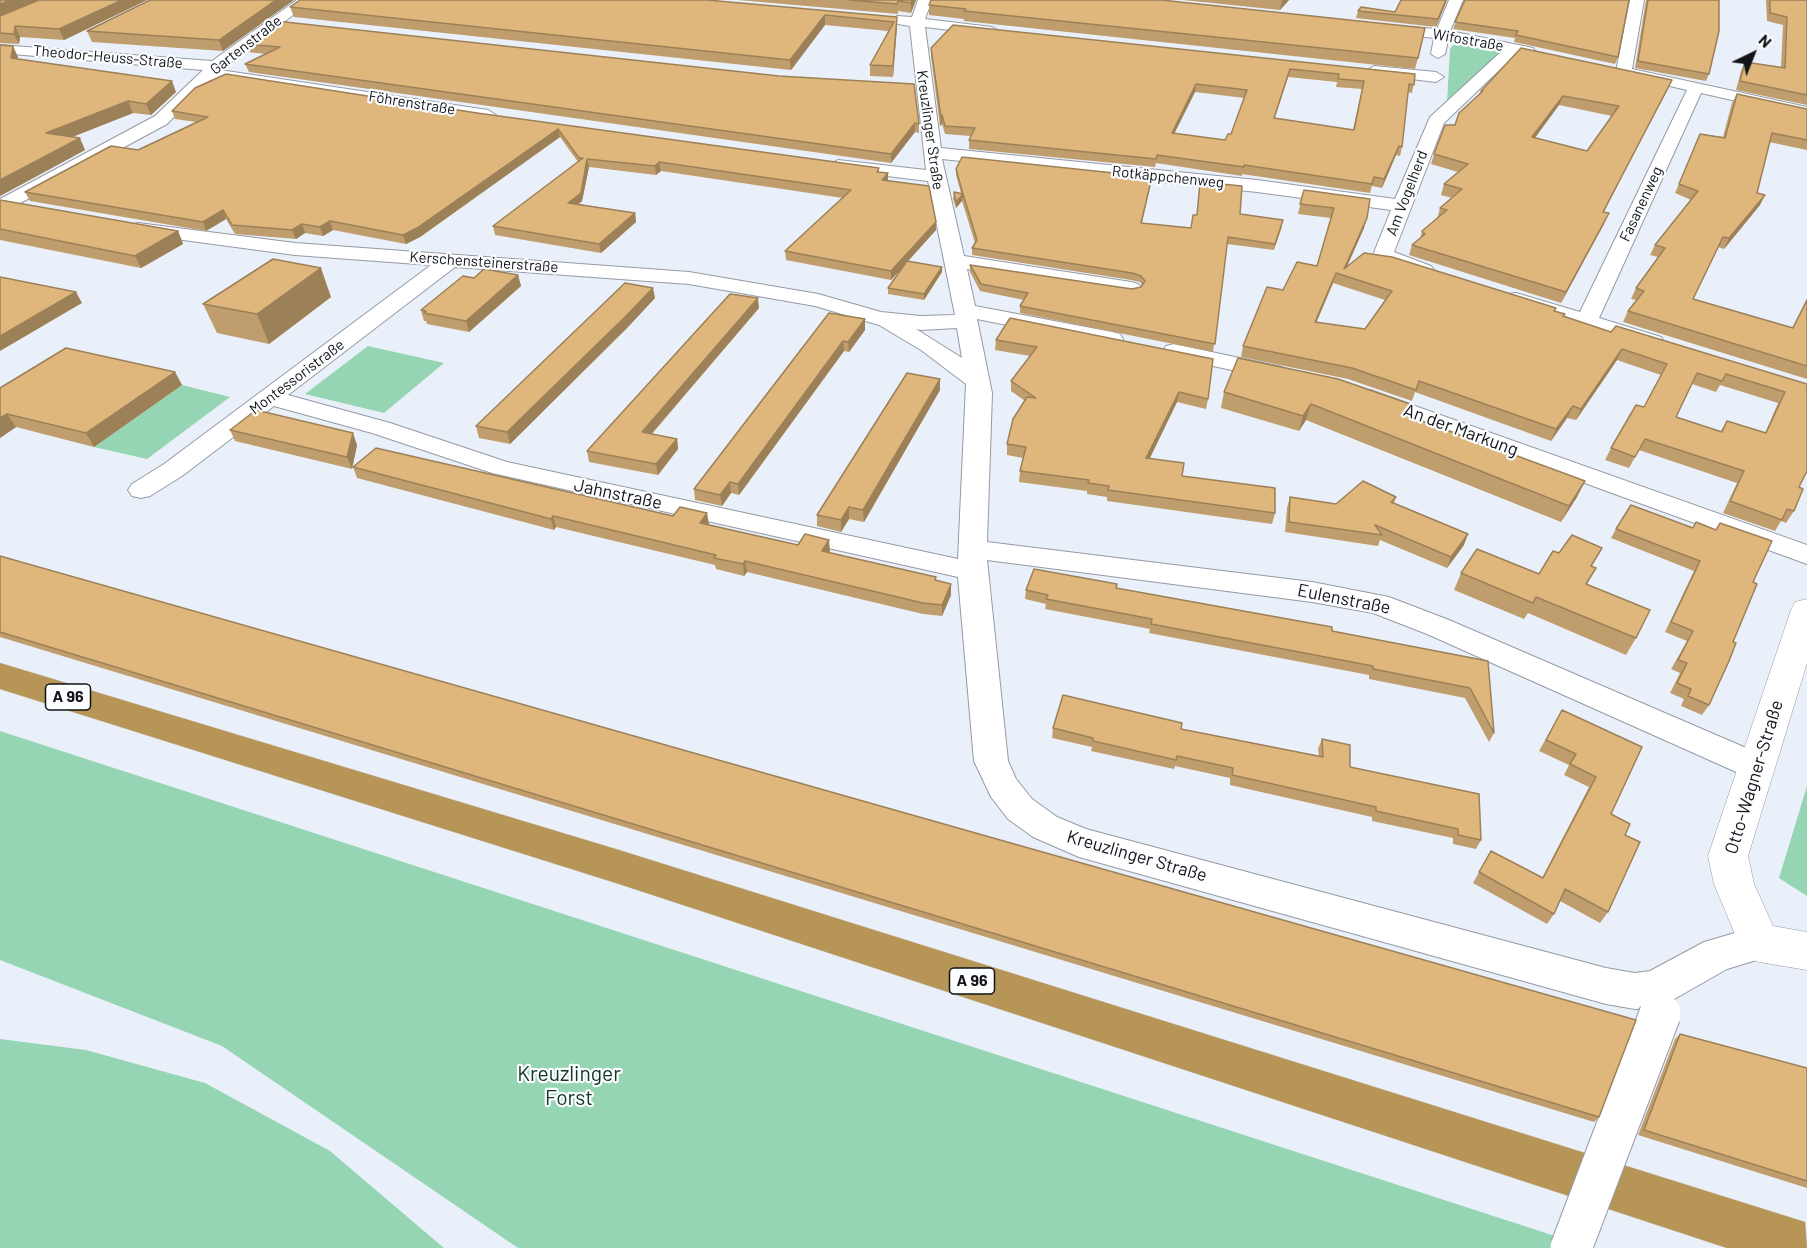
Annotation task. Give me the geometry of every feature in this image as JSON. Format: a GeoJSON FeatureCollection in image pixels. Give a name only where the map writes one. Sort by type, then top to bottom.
{"type":"FeatureCollection","features":[{"type":"Feature","properties":{"kind":"highway","name":"A 96"},"geometry":{"type":"LineString","coordinates":[[0,676],[619,867],[1805,1248]]}},
{"type":"Feature","properties":{"kind":"street","name":"Gartenstraße"},"geometry":{"type":"LineString","coordinates":[[2,203],[161,120],[211,70],[306,0]]}},
{"type":"Feature","properties":{"kind":"street","name":"Kreuzlinger Straße"},"geometry":{"type":"LineString","coordinates":[[925,0],[917,22],[918,86],[934,153],[936,177],[955,261],[980,393],[973,560],[992,761],[1003,787],[1020,809],[1045,827],[1079,842],[1595,983],[1635,990],[1658,1002]]}},
{"type":"Feature","properties":{"kind":"street"},"geometry":{"type":"LineString","coordinates":[[1435,107],[1436,77],[1442,34],[1456,0]]}},
{"type":"Feature","properties":{"kind":"street"},"geometry":{"type":"LineString","coordinates":[[1624,71],[1637,0]]}},
{"type":"Feature","properties":{"kind":"street"},"geometry":{"type":"LineString","coordinates":[[881,18],[1007,33]]}},
{"type":"Feature","properties":{"kind":"street"},"geometry":{"type":"LineString","coordinates":[[274,22],[295,24]]}},
{"type":"Feature","properties":{"kind":"street","name":"Wifostraße"},"geometry":{"type":"LineString","coordinates":[[1368,26],[1442,34],[1544,55]]}},
{"type":"Feature","properties":{"kind":"street"},"geometry":{"type":"LineString","coordinates":[[53,53],[82,39]]}},
{"type":"Feature","properties":{"kind":"street"},"geometry":{"type":"LineString","coordinates":[[1435,107],[1514,48]]}},
{"type":"Feature","properties":{"kind":"street","name":"Theodor-Heuss-Straße"},"geometry":{"type":"LineString","coordinates":[[0,49],[211,70]]}},
{"type":"Feature","properties":{"kind":"street"},"geometry":{"type":"LineString","coordinates":[[1604,67],[1807,112]]}},
{"type":"Feature","properties":{"kind":"street","name":"Föhrenstraße"},"geometry":{"type":"LineString","coordinates":[[211,70],[506,118]]}},
{"type":"Feature","properties":{"kind":"street"},"geometry":{"type":"LineString","coordinates":[[1361,70],[1436,77]]}},
{"type":"Feature","properties":{"kind":"street","name":"Fasanenweg"},"geometry":{"type":"LineString","coordinates":[[1587,321],[1696,87]]}},
{"type":"Feature","properties":{"kind":"street","name":"Am Vogelherd"},"geometry":{"type":"LineString","coordinates":[[1435,107],[1383,255],[1444,277]]}},
{"type":"Feature","properties":{"kind":"street","name":"Rotkäppchenweg"},"geometry":{"type":"LineString","coordinates":[[934,153],[1252,186],[1402,206]]}},
{"type":"Feature","properties":{"kind":"street"},"geometry":{"type":"LineString","coordinates":[[821,163],[936,177]]}},
{"type":"Feature","properties":{"kind":"street"},"geometry":{"type":"LineString","coordinates":[[2,203],[32,210]]}},
{"type":"Feature","properties":{"kind":"street","name":"Kerschensteinerstraße"},"geometry":{"type":"LineString","coordinates":[[117,226],[247,244],[689,278],[818,300],[879,318],[921,323],[966,316]]}},
{"type":"Feature","properties":{"kind":"street","name":"Montessoristraße"},"geometry":{"type":"LineString","coordinates":[[141,490],[173,470],[451,260]]}},
{"type":"Feature","properties":{"kind":"street"},"geometry":{"type":"LineString","coordinates":[[955,261],[1131,288]]}},
{"type":"Feature","properties":{"kind":"street"},"geometry":{"type":"LineString","coordinates":[[1493,292],[1673,348]]}},
{"type":"Feature","properties":{"kind":"street"},"geometry":{"type":"LineString","coordinates":[[966,316],[1004,316],[1294,376]]}},
{"type":"Feature","properties":{"kind":"street"},"geometry":{"type":"LineString","coordinates":[[879,318],[929,345],[978,381]]}},
{"type":"Feature","properties":{"kind":"street","name":"An der Markung"},"geometry":{"type":"LineString","coordinates":[[1351,390],[1807,555]]}},
{"type":"Feature","properties":{"kind":"street","name":"Jahnstraße"},"geometry":{"type":"LineString","coordinates":[[270,397],[381,428],[501,468],[973,560]]}},
{"type":"Feature","properties":{"kind":"street","name":"Eulenstraße"},"geometry":{"type":"LineString","coordinates":[[973,560],[1312,592],[1379,604],[1430,623],[1755,766]]}},
{"type":"Feature","properties":{"kind":"street","name":"Otto-Wagner-Straße"},"geometry":{"type":"LineString","coordinates":[[1760,943],[1734,884],[1728,856],[1755,766],[1807,610]]}},
{"type":"Feature","properties":{"kind":"street"},"geometry":{"type":"LineString","coordinates":[[1571,1248],[1658,1002],[1718,954],[1760,943],[1807,951]]}},
{"type":"Feature","properties":{"kind":"green space"},"geometry":{"type":"Polygon","coordinates":[[[1463,43],[1501,52],[1447,103],[1450,49],[1453,45],[1463,43]]]}},
{"type":"Feature","properties":{"kind":"green space"},"geometry":{"type":"Polygon","coordinates":[[[368,346],[444,363],[384,413],[305,394],[368,346]]]}},
{"type":"Feature","properties":{"kind":"green space"},"geometry":{"type":"Polygon","coordinates":[[[182,385],[230,397],[147,459],[94,447],[182,385]]]}},
{"type":"Feature","properties":{"kind":"green space","name":"Kreuzlinger Forst"},"geometry":{"type":"Polygon","coordinates":[[[0,731],[1592,1248],[518,1248],[222,1046],[0,960],[0,731]]]}},
{"type":"Feature","properties":{"kind":"green space"},"geometry":{"type":"Polygon","coordinates":[[[1807,786],[1807,896],[1779,878],[1807,786]]]}},
{"type":"Feature","properties":{"kind":"green space"},"geometry":{"type":"Polygon","coordinates":[[[0,1039],[86,1050],[205,1083],[330,1151],[444,1248],[0,1248],[0,1039]]]}},
{"type":"Feature","properties":{"kind":"building"},"geometry":{"type":"Polygon","coordinates":[[[39,0],[122,0],[59,29],[15,26],[14,34],[0,33],[0,16],[39,0]]]}},
{"type":"Feature","properties":{"kind":"building"},"geometry":{"type":"Polygon","coordinates":[[[150,0],[276,0],[219,40],[87,31],[150,0]]]}},
{"type":"Feature","properties":{"kind":"building"},"geometry":{"type":"Polygon","coordinates":[[[300,0],[707,0],[897,17],[893,66],[870,65],[894,22],[825,15],[790,60],[290,7],[300,0]]]}},
{"type":"Feature","properties":{"kind":"building"},"geometry":{"type":"Polygon","coordinates":[[[849,0],[912,0],[911,3],[898,1],[897,4],[849,0]]]}},
{"type":"Feature","properties":{"kind":"building"},"geometry":{"type":"Polygon","coordinates":[[[931,0],[1161,0],[1425,28],[1418,58],[964,11],[966,9],[929,5],[931,0]]]}},
{"type":"Feature","properties":{"kind":"building"},"geometry":{"type":"Polygon","coordinates":[[[1401,0],[1446,0],[1438,19],[1358,11],[1361,7],[1395,12],[1401,0]]]}},
{"type":"Feature","properties":{"kind":"building"},"geometry":{"type":"Polygon","coordinates":[[[1465,0],[1629,0],[1618,57],[1516,35],[1518,31],[1455,22],[1465,0]]]}},
{"type":"Feature","properties":{"kind":"building"},"geometry":{"type":"Polygon","coordinates":[[[1648,0],[1719,0],[1719,31],[1709,74],[1638,61],[1648,0]]]}},
{"type":"Feature","properties":{"kind":"building"},"geometry":{"type":"Polygon","coordinates":[[[1770,0],[1807,0],[1807,95],[1740,81],[1745,62],[1785,68],[1787,17],[1770,13],[1770,0]]]}},
{"type":"Feature","properties":{"kind":"building"},"geometry":{"type":"Polygon","coordinates":[[[276,21],[779,76],[914,84],[919,124],[915,123],[891,154],[245,64],[280,47],[244,44],[276,21]]]}},
{"type":"Feature","properties":{"kind":"building"},"geometry":{"type":"Polygon","coordinates":[[[953,25],[1415,74],[1414,85],[1409,84],[1402,147],[1399,146],[1384,179],[1374,177],[1372,184],[1157,155],[1156,159],[969,140],[975,128],[945,126],[942,115],[941,117],[931,48],[953,25]],[[1290,69],[1274,118],[1354,130],[1364,81],[1338,79],[1339,74],[1290,69]],[[1196,84],[1172,133],[1225,140],[1228,134],[1231,134],[1247,90],[1196,84]]]}},
{"type":"Feature","properties":{"kind":"building"},"geometry":{"type":"Polygon","coordinates":[[[0,45],[13,46],[11,58],[172,81],[146,104],[128,101],[46,133],[80,138],[0,180],[0,45]]]}},
{"type":"Feature","properties":{"kind":"building"},"geometry":{"type":"Polygon","coordinates":[[[1521,48],[1672,80],[1603,212],[1609,213],[1566,292],[1412,245],[1425,234],[1422,231],[1447,210],[1440,208],[1462,189],[1444,184],[1468,164],[1434,154],[1445,125],[1455,125],[1459,113],[1483,91],[1481,91],[1521,48]],[[1563,96],[1532,137],[1587,151],[1619,106],[1563,96]]]}},
{"type":"Feature","properties":{"kind":"building"},"geometry":{"type":"Polygon","coordinates":[[[226,74],[477,113],[879,168],[877,172],[888,173],[882,180],[929,186],[936,222],[891,271],[785,251],[851,190],[659,162],[655,166],[587,159],[581,193],[568,203],[635,213],[599,244],[493,226],[583,158],[579,158],[558,129],[417,228],[403,235],[330,221],[320,227],[302,224],[292,230],[232,225],[223,210],[203,222],[25,192],[111,146],[138,150],[208,117],[172,111],[195,88],[226,74]]]}},
{"type":"Feature","properties":{"kind":"building"},"geometry":{"type":"Polygon","coordinates":[[[1737,94],[1807,109],[1807,140],[1772,133],[1757,193],[1765,195],[1729,238],[1723,237],[1693,299],[1793,328],[1807,300],[1807,366],[1628,311],[1644,291],[1636,288],[1665,248],[1655,245],[1698,191],[1679,184],[1700,134],[1725,138],[1737,94]]]}},
{"type":"Feature","properties":{"kind":"building"},"geometry":{"type":"Polygon","coordinates":[[[962,157],[1152,177],[1141,223],[1191,228],[1193,215],[1197,215],[1200,182],[1242,186],[1240,214],[1283,220],[1275,244],[1228,237],[1215,344],[1020,306],[1028,293],[981,284],[970,265],[1132,289],[1141,287],[1145,281],[1141,276],[1132,273],[972,248],[977,240],[956,169],[962,157]]]}},
{"type":"Feature","properties":{"kind":"building"},"geometry":{"type":"Polygon","coordinates":[[[1304,190],[1370,199],[1367,218],[1344,269],[1364,253],[1392,257],[1556,308],[1554,311],[1565,314],[1563,316],[1611,332],[1616,326],[1807,384],[1807,471],[1799,487],[1803,489],[1794,511],[1787,509],[1782,520],[1730,501],[1744,471],[1645,439],[1635,457],[1611,448],[1636,405],[1644,407],[1667,364],[1622,349],[1581,409],[1573,406],[1556,429],[1419,381],[1416,390],[1352,368],[1243,346],[1267,287],[1283,290],[1297,262],[1317,266],[1334,208],[1300,204],[1304,190]],[[1336,273],[1315,322],[1365,329],[1392,291],[1336,273]],[[1697,373],[1676,417],[1722,432],[1727,421],[1766,433],[1785,392],[1726,374],[1722,381],[1697,373]]]}},
{"type":"Feature","properties":{"kind":"building"},"geometry":{"type":"Polygon","coordinates":[[[954,192],[963,194],[956,202],[954,192]]]}},
{"type":"Feature","properties":{"kind":"building"},"geometry":{"type":"Polygon","coordinates":[[[0,200],[178,231],[135,256],[0,229],[0,200]]]}},
{"type":"Feature","properties":{"kind":"building"},"geometry":{"type":"Polygon","coordinates":[[[273,259],[321,268],[257,314],[203,304],[273,259]]]}},
{"type":"Feature","properties":{"kind":"building"},"geometry":{"type":"Polygon","coordinates":[[[907,261],[942,267],[924,294],[888,288],[907,261]]]}},
{"type":"Feature","properties":{"kind":"building"},"geometry":{"type":"Polygon","coordinates":[[[484,269],[518,275],[466,321],[424,313],[426,311],[421,310],[463,276],[474,278],[484,269]]]}},
{"type":"Feature","properties":{"kind":"building"},"geometry":{"type":"Polygon","coordinates":[[[0,277],[76,292],[0,336],[0,277]]]}},
{"type":"Feature","properties":{"kind":"building"},"geometry":{"type":"Polygon","coordinates":[[[625,283],[653,288],[507,432],[476,426],[625,283]]]}},
{"type":"Feature","properties":{"kind":"building"},"geometry":{"type":"Polygon","coordinates":[[[730,294],[758,298],[642,432],[677,439],[656,464],[587,451],[730,294]]]}},
{"type":"Feature","properties":{"kind":"building"},"geometry":{"type":"Polygon","coordinates":[[[829,313],[865,319],[848,342],[843,341],[738,484],[730,482],[720,495],[694,489],[829,313]]]}},
{"type":"Feature","properties":{"kind":"building"},"geometry":{"type":"Polygon","coordinates":[[[1010,318],[1213,359],[1208,399],[1179,392],[1146,458],[1184,463],[1182,476],[1275,488],[1275,513],[1108,490],[1109,486],[1088,483],[1089,480],[1020,471],[1026,447],[1007,444],[1013,419],[1027,397],[1036,398],[1011,381],[1037,347],[996,340],[1010,318]]]}},
{"type":"Feature","properties":{"kind":"building"},"geometry":{"type":"Polygon","coordinates":[[[66,348],[175,372],[86,433],[7,414],[0,418],[0,388],[66,348]]]}},
{"type":"Feature","properties":{"kind":"building"},"geometry":{"type":"Polygon","coordinates":[[[1238,358],[1338,379],[1410,404],[1406,415],[1585,481],[1569,506],[1311,404],[1303,416],[1224,392],[1238,358]]]}},
{"type":"Feature","properties":{"kind":"building"},"geometry":{"type":"Polygon","coordinates":[[[907,373],[940,379],[863,510],[849,507],[841,520],[817,515],[907,373]]]}},
{"type":"Feature","properties":{"kind":"building"},"geometry":{"type":"Polygon","coordinates":[[[256,410],[353,433],[347,457],[230,430],[256,410]]]}},
{"type":"Feature","properties":{"kind":"building"},"geometry":{"type":"Polygon","coordinates":[[[376,448],[673,516],[680,507],[707,513],[700,523],[798,545],[805,534],[829,540],[822,551],[936,577],[935,580],[951,584],[942,605],[923,603],[745,561],[743,564],[714,558],[716,555],[553,516],[551,519],[353,467],[376,448]]]}},
{"type":"Feature","properties":{"kind":"building"},"geometry":{"type":"Polygon","coordinates":[[[1363,481],[1396,497],[1391,502],[1468,534],[1451,557],[1375,525],[1382,535],[1289,522],[1290,497],[1336,504],[1363,481]]]}},
{"type":"Feature","properties":{"kind":"building"},"geometry":{"type":"Polygon","coordinates":[[[1631,505],[1693,528],[1696,522],[1716,530],[1720,523],[1772,541],[1753,582],[1757,584],[1733,642],[1736,643],[1709,705],[1688,696],[1691,689],[1677,683],[1687,663],[1678,660],[1693,631],[1671,622],[1700,561],[1616,529],[1631,505]]]}},
{"type":"Feature","properties":{"kind":"building"},"geometry":{"type":"Polygon","coordinates":[[[1572,535],[1602,548],[1591,566],[1596,568],[1586,584],[1650,610],[1636,638],[1536,597],[1533,603],[1461,573],[1477,549],[1539,574],[1553,551],[1559,553],[1572,535]]]}},
{"type":"Feature","properties":{"kind":"building"},"geometry":{"type":"Polygon","coordinates":[[[0,556],[1636,1020],[1599,1117],[0,632],[0,556]]]}},
{"type":"Feature","properties":{"kind":"building"},"geometry":{"type":"Polygon","coordinates":[[[1034,569],[1117,584],[1116,588],[1332,627],[1332,631],[1488,661],[1494,733],[1470,688],[1373,669],[1373,666],[1151,624],[1152,619],[1046,599],[1048,595],[1026,590],[1034,569]]]}},
{"type":"Feature","properties":{"kind":"building"},"geometry":{"type":"Polygon","coordinates":[[[1063,695],[1182,723],[1181,729],[1323,757],[1322,739],[1350,745],[1350,767],[1479,794],[1481,840],[1458,835],[1458,829],[1376,811],[1376,807],[1232,775],[1233,768],[1177,756],[1176,760],[1093,741],[1093,738],[1053,728],[1063,695]]]}},
{"type":"Feature","properties":{"kind":"building"},"geometry":{"type":"Polygon","coordinates":[[[1562,710],[1642,747],[1611,814],[1630,824],[1625,835],[1640,842],[1608,912],[1565,889],[1554,914],[1479,872],[1491,851],[1543,878],[1596,777],[1570,764],[1576,754],[1546,740],[1562,710]]]}},
{"type":"Feature","properties":{"kind":"building"},"geometry":{"type":"Polygon","coordinates":[[[1680,1034],[1807,1068],[1807,1181],[1644,1130],[1680,1034]]]}}]}
